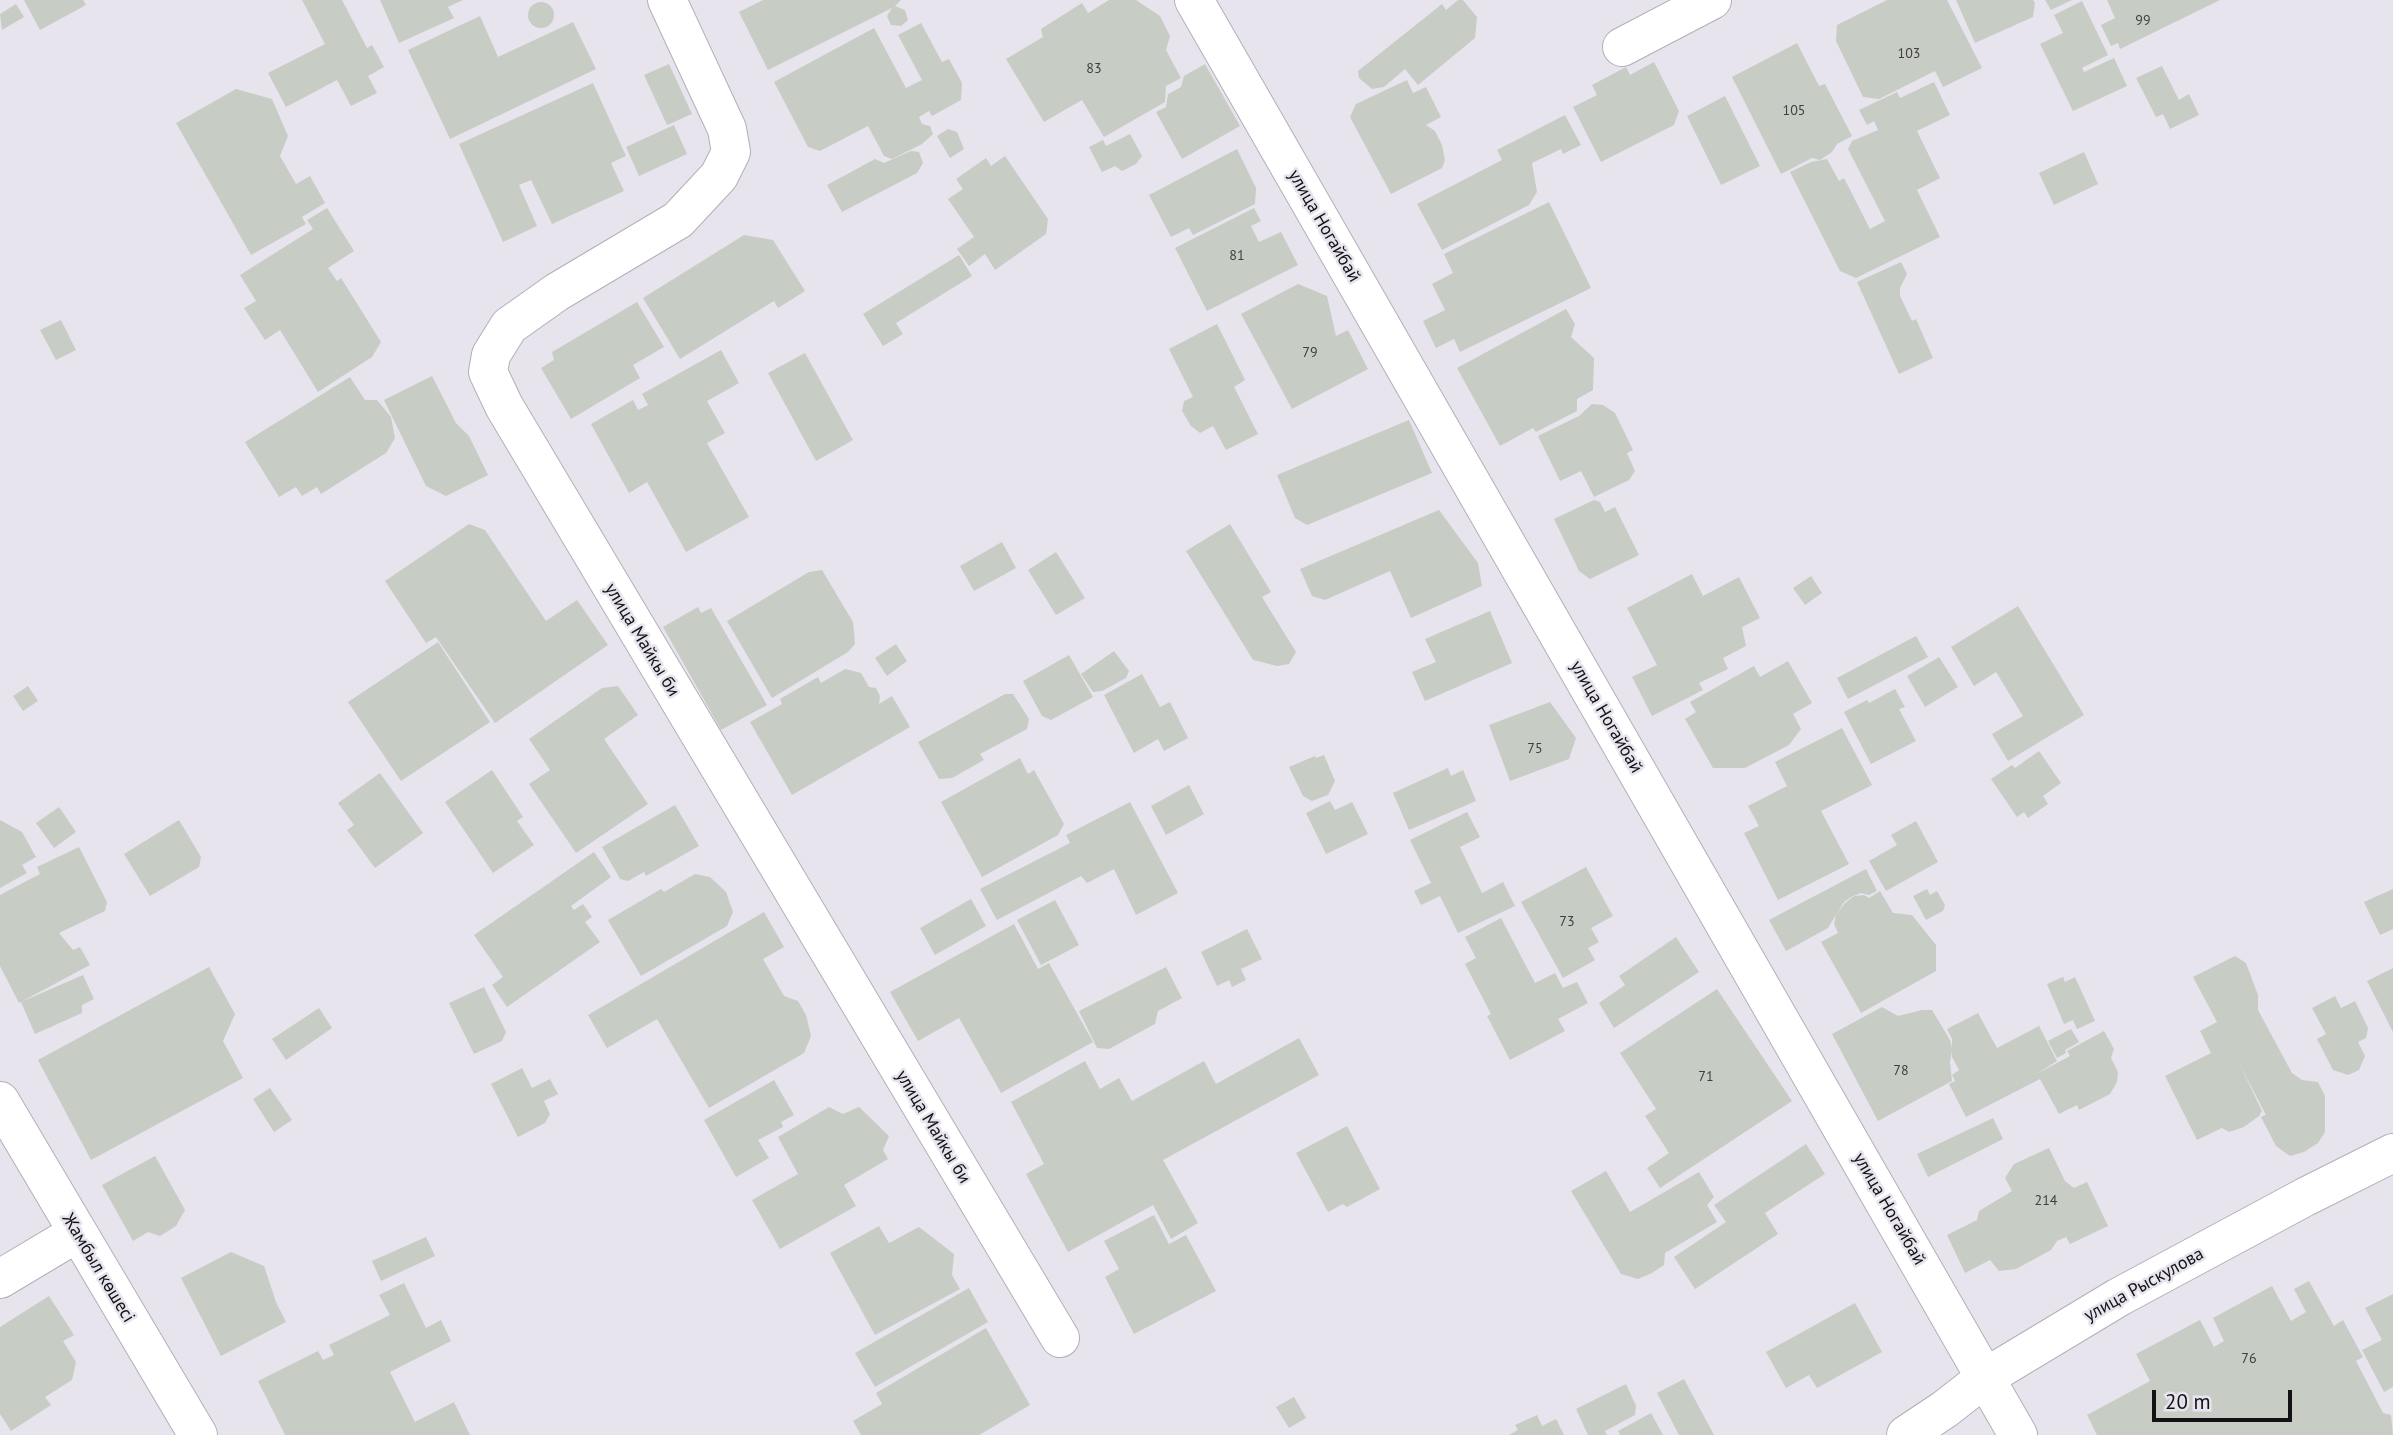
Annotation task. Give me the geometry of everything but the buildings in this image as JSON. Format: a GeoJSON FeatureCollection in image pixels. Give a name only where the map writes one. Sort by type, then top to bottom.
{"type":"FeatureCollection","features":[{"type":"Feature","properties":{"kind":"street","name":"улица Майкы би"},"geometry":{"type":"LineString","coordinates":[[667,0],[727,129],[731,152],[719,176],[678,220],[557,292],[509,326],[491,355],[488,372],[517,430],[1060,1338]]}},
{"type":"Feature","properties":{"kind":"street","name":"улица Ногайбай"},"geometry":{"type":"LineString","coordinates":[[1194,0],[2018,1435]]}},
{"type":"Feature","properties":{"kind":"street"},"geometry":{"type":"LineString","coordinates":[[1622,47],[1712,0]]}},
{"type":"Feature","properties":{"kind":"street","name":"Жамбыл көшесі"},"geometry":{"type":"LineString","coordinates":[[0,1101],[198,1435]]}},
{"type":"Feature","properties":{"kind":"street","name":"улица Рыскулова"},"geometry":{"type":"LineString","coordinates":[[1906,1435],[1986,1377],[2119,1297],[2393,1153]]}},
{"type":"Feature","properties":{"kind":"street"},"geometry":{"type":"LineString","coordinates":[[0,1279],[77,1233]]}}]}
